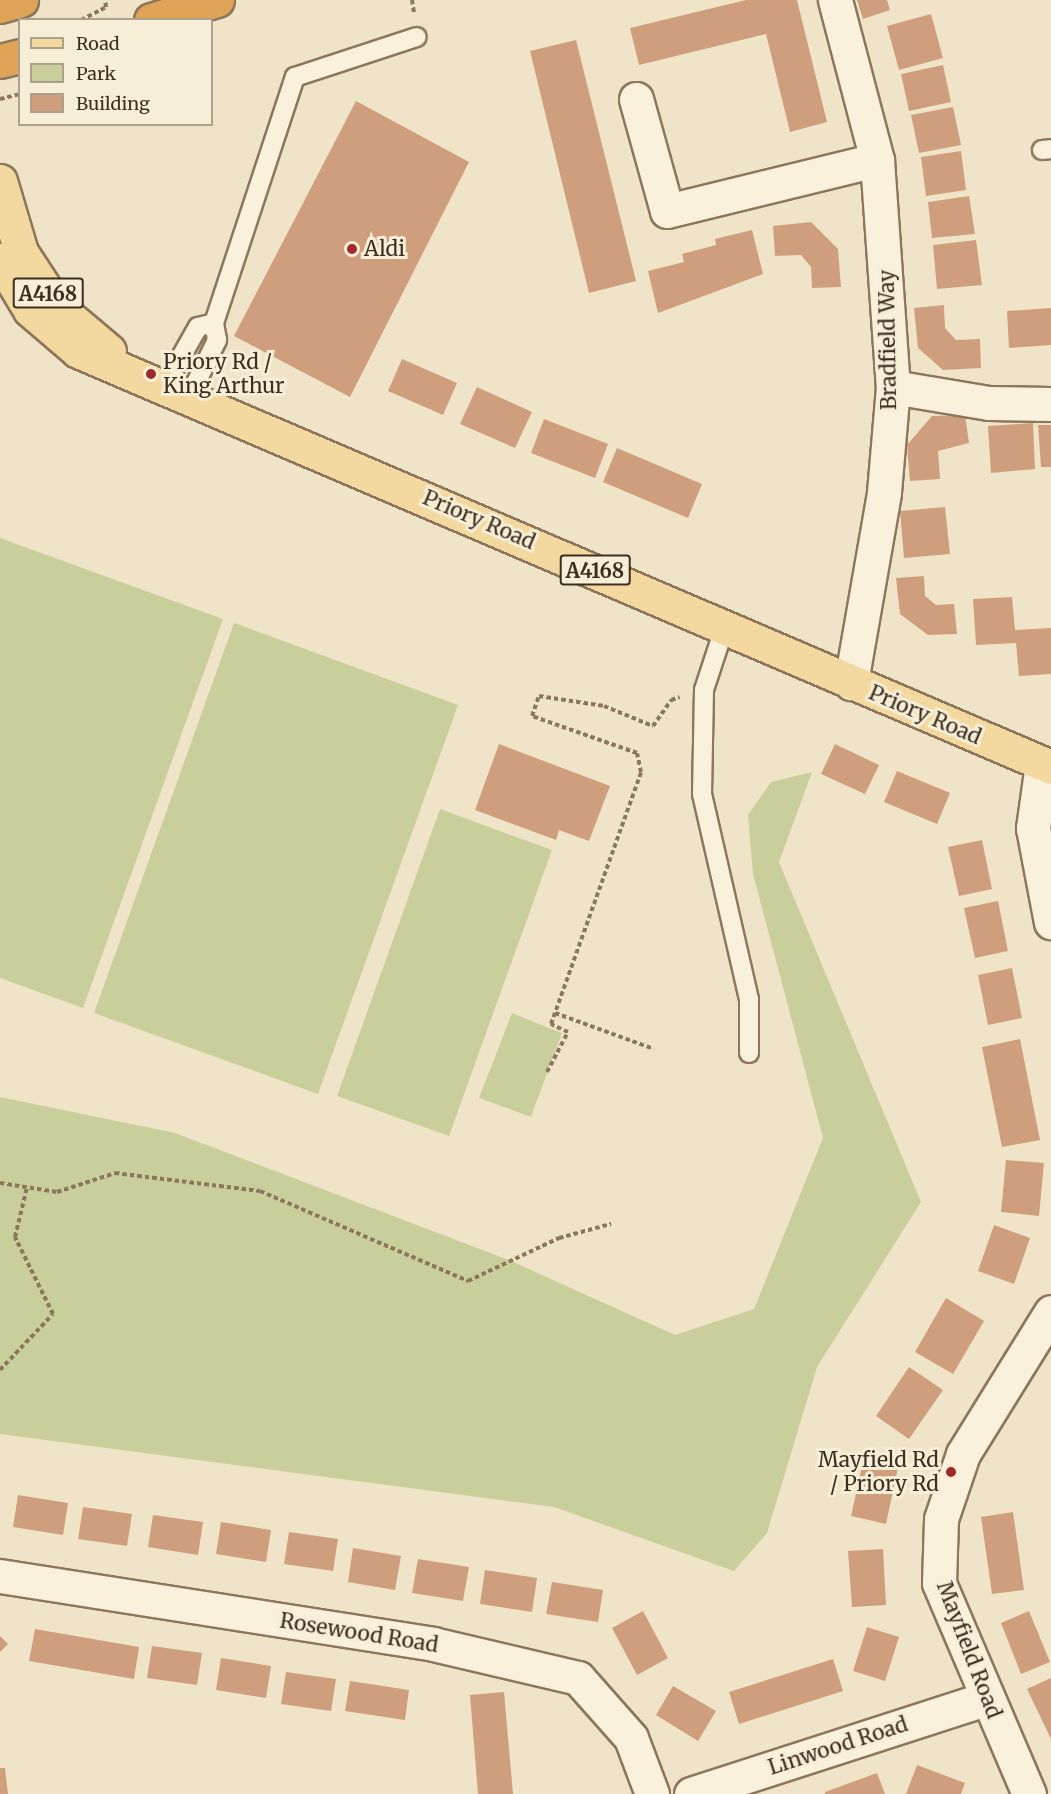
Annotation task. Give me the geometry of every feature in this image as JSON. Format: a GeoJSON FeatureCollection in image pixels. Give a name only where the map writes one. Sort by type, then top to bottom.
{"type":"FeatureCollection","features":[{"type":"Feature","properties":{"kind":"highway"},"geometry":{"type":"LineString","coordinates":[[0,6],[21,0]]}},
{"type":"Feature","properties":{"kind":"highway"},"geometry":{"type":"LineString","coordinates":[[158,18],[217,0]]}},
{"type":"Feature","properties":{"kind":"highway"},"geometry":{"type":"LineString","coordinates":[[0,62],[18,57]]}},
{"type":"Feature","properties":{"kind":"main road","name":"Priory Road"},"geometry":{"type":"LineString","coordinates":[[0,181],[21,252],[57,307],[163,387]]}},
{"type":"Feature","properties":{"kind":"main road","name":"Priory Road"},"geometry":{"type":"LineString","coordinates":[[0,260],[30,310],[58,339],[163,387],[517,535],[724,629],[1047,766]]}},
{"type":"Feature","properties":{"kind":"street","name":"Bradfield Way"},"geometry":{"type":"LineString","coordinates":[[835,0],[877,160],[893,387],[884,493],[851,683]]}},
{"type":"Feature","properties":{"kind":"street"},"geometry":{"type":"LineString","coordinates":[[636,99],[667,211],[877,160]]}},
{"type":"Feature","properties":{"kind":"street"},"geometry":{"type":"LineString","coordinates":[[893,387],[989,403],[1051,404]]}},
{"type":"Feature","properties":{"kind":"street"},"geometry":{"type":"LineString","coordinates":[[1047,766],[1033,828],[1051,922]]}},
{"type":"Feature","properties":{"kind":"street","name":"Mayfield Road"},"geometry":{"type":"LineString","coordinates":[[1029,1794],[985,1699],[939,1583],[941,1519],[963,1454],[1051,1312]]}},
{"type":"Feature","properties":{"kind":"street","name":"Rosewood Road"},"geometry":{"type":"LineString","coordinates":[[0,1576],[433,1644],[578,1678],[631,1738],[652,1794]]}},
{"type":"Feature","properties":{"kind":"street","name":"Linwood Road"},"geometry":{"type":"LineString","coordinates":[[691,1794],[985,1699]]}},
{"type":"Feature","properties":{"kind":"lane"},"geometry":{"type":"LineString","coordinates":[[163,387],[217,340],[214,323],[295,77],[417,38]]}},
{"type":"Feature","properties":{"kind":"lane"},"geometry":{"type":"LineString","coordinates":[[163,387],[198,327],[214,323]]}},
{"type":"Feature","properties":{"kind":"lane"},"geometry":{"type":"LineString","coordinates":[[724,629],[704,690],[702,794],[749,1000],[749,1053]]}},
{"type":"Feature","properties":{"kind":"path"},"geometry":{"type":"LineString","coordinates":[[85,18],[106,7],[105,0]]}},
{"type":"Feature","properties":{"kind":"path"},"geometry":{"type":"LineString","coordinates":[[0,99],[18,94]]}},
{"type":"Feature","properties":{"kind":"path"},"geometry":{"type":"LineString","coordinates":[[548,1072],[568,1032],[551,1024],[641,772],[637,753],[532,716],[539,696],[604,706],[653,726],[671,700],[704,690]]}},
{"type":"Feature","properties":{"kind":"path"},"geometry":{"type":"LineString","coordinates":[[555,1013],[654,1049]]}},
{"type":"Feature","properties":{"kind":"path"},"geometry":{"type":"LineString","coordinates":[[0,1183],[57,1192],[116,1173],[260,1191],[468,1281],[559,1238],[611,1224]]}},
{"type":"Feature","properties":{"kind":"path"},"geometry":{"type":"LineString","coordinates":[[0,1370],[52,1314],[15,1237],[27,1187]]}},
{"type":"Feature","properties":{"kind":"green space"},"geometry":{"type":"Polygon","coordinates":[[[0,538],[223,619],[83,1008],[0,978],[0,538]]]}},
{"type":"Feature","properties":{"kind":"green space"},"geometry":{"type":"Polygon","coordinates":[[[234,623],[458,705],[318,1094],[94,1013],[234,623]]]}},
{"type":"Feature","properties":{"kind":"green space"},"geometry":{"type":"Polygon","coordinates":[[[812,772],[779,862],[921,1202],[817,1367],[767,1533],[734,1571],[554,1507],[0,1434],[0,1097],[175,1133],[511,1261],[675,1335],[754,1309],[823,1138],[753,874],[748,815],[771,782],[812,772]]]}},
{"type":"Feature","properties":{"kind":"green space"},"geometry":{"type":"Polygon","coordinates":[[[440,809],[552,850],[449,1136],[337,1096],[440,809]]]}},
{"type":"Feature","properties":{"kind":"green space"},"geometry":{"type":"Polygon","coordinates":[[[512,1013],[562,1033],[531,1117],[479,1098],[512,1013]]]}},
{"type":"Feature","properties":{"kind":"building"},"geometry":{"type":"Polygon","coordinates":[[[746,0],[797,0],[827,122],[790,132],[766,34],[639,65],[630,28],[746,0]]]}},
{"type":"Feature","properties":{"kind":"building"},"geometry":{"type":"Polygon","coordinates":[[[857,0],[887,0],[890,10],[863,19],[857,0]]]}},
{"type":"Feature","properties":{"kind":"building"},"geometry":{"type":"Polygon","coordinates":[[[931,14],[943,58],[899,70],[887,26],[931,14]]]}},
{"type":"Feature","properties":{"kind":"building"},"geometry":{"type":"Polygon","coordinates":[[[576,40],[636,281],[589,293],[530,51],[576,40]]]}},
{"type":"Feature","properties":{"kind":"building"},"geometry":{"type":"Polygon","coordinates":[[[943,65],[951,102],[909,111],[901,74],[943,65]]]}},
{"type":"Feature","properties":{"kind":"building","name":"Aldi"},"geometry":{"type":"Polygon","coordinates":[[[356,101],[469,162],[350,397],[234,336],[356,101]]]}},
{"type":"Feature","properties":{"kind":"building"},"geometry":{"type":"Polygon","coordinates":[[[953,107],[961,145],[919,153],[911,115],[953,107]]]}},
{"type":"Feature","properties":{"kind":"building"},"geometry":{"type":"Polygon","coordinates":[[[961,151],[966,190],[926,196],[921,157],[961,151]]]}},
{"type":"Feature","properties":{"kind":"building"},"geometry":{"type":"Polygon","coordinates":[[[969,196],[975,234],[932,238],[928,202],[969,196]]]}},
{"type":"Feature","properties":{"kind":"building"},"geometry":{"type":"Polygon","coordinates":[[[811,222],[838,249],[841,287],[812,288],[811,267],[801,255],[775,256],[773,226],[811,222]]]}},
{"type":"Feature","properties":{"kind":"building"},"geometry":{"type":"Polygon","coordinates":[[[752,230],[763,274],[658,313],[648,271],[684,262],[682,254],[716,245],[715,239],[752,230]]]}},
{"type":"Feature","properties":{"kind":"building"},"geometry":{"type":"Polygon","coordinates":[[[976,240],[982,285],[937,289],[933,245],[976,240]]]}},
{"type":"Feature","properties":{"kind":"building"},"geometry":{"type":"Polygon","coordinates":[[[944,305],[945,328],[956,340],[980,339],[981,368],[943,370],[918,348],[914,308],[944,305]]]}},
{"type":"Feature","properties":{"kind":"building"},"geometry":{"type":"Polygon","coordinates":[[[1051,308],[1051,345],[1009,348],[1007,311],[1051,308]]]}},
{"type":"Feature","properties":{"kind":"building"},"geometry":{"type":"Polygon","coordinates":[[[402,359],[457,383],[443,415],[388,391],[402,359]]]}},
{"type":"Feature","properties":{"kind":"building"},"geometry":{"type":"Polygon","coordinates":[[[477,387],[532,412],[515,448],[460,424],[477,387]]]}},
{"type":"Feature","properties":{"kind":"building"},"geometry":{"type":"Polygon","coordinates":[[[965,415],[969,443],[938,451],[940,479],[910,481],[907,445],[932,416],[965,415]]]}},
{"type":"Feature","properties":{"kind":"building"},"geometry":{"type":"Polygon","coordinates":[[[544,419],[608,444],[595,478],[531,453],[544,419]]]}},
{"type":"Feature","properties":{"kind":"building"},"geometry":{"type":"Polygon","coordinates":[[[1033,423],[1035,469],[991,473],[988,426],[1033,423]]]}},
{"type":"Feature","properties":{"kind":"building"},"geometry":{"type":"Polygon","coordinates":[[[1038,425],[1051,425],[1051,467],[1041,467],[1038,425]]]}},
{"type":"Feature","properties":{"kind":"building"},"geometry":{"type":"Polygon","coordinates":[[[617,448],[702,484],[688,518],[603,482],[617,448]]]}},
{"type":"Feature","properties":{"kind":"building"},"geometry":{"type":"Polygon","coordinates":[[[945,507],[950,554],[904,558],[900,511],[945,507]]]}},
{"type":"Feature","properties":{"kind":"building"},"geometry":{"type":"Polygon","coordinates":[[[924,576],[925,596],[936,605],[954,604],[957,634],[928,635],[900,614],[896,578],[924,576]]]}},
{"type":"Feature","properties":{"kind":"building"},"geometry":{"type":"Polygon","coordinates":[[[1012,597],[1015,630],[1051,628],[1051,674],[1019,676],[1016,643],[976,645],[973,599],[1012,597]]]}},
{"type":"Feature","properties":{"kind":"building"},"geometry":{"type":"Polygon","coordinates":[[[499,744],[610,786],[589,841],[559,830],[556,840],[475,810],[499,744]]]}},
{"type":"Feature","properties":{"kind":"building"},"geometry":{"type":"Polygon","coordinates":[[[835,744],[879,765],[865,794],[821,774],[835,744]]]}},
{"type":"Feature","properties":{"kind":"building"},"geometry":{"type":"Polygon","coordinates":[[[897,771],[950,793],[937,824],[884,802],[897,771]]]}},
{"type":"Feature","properties":{"kind":"building"},"geometry":{"type":"Polygon","coordinates":[[[982,840],[992,889],[959,896],[948,847],[982,840]]]}},
{"type":"Feature","properties":{"kind":"building"},"geometry":{"type":"Polygon","coordinates":[[[998,901],[1008,951],[975,958],[964,908],[998,901]]]}},
{"type":"Feature","properties":{"kind":"building"},"geometry":{"type":"Polygon","coordinates":[[[1012,968],[1022,1018],[988,1025],[978,975],[1012,968]]]}},
{"type":"Feature","properties":{"kind":"building"},"geometry":{"type":"Polygon","coordinates":[[[1020,1039],[1040,1140],[1002,1147],[982,1047],[1020,1039]]]}},
{"type":"Feature","properties":{"kind":"building"},"geometry":{"type":"Polygon","coordinates":[[[1006,1160],[1044,1163],[1039,1216],[1001,1212],[1006,1160]]]}},
{"type":"Feature","properties":{"kind":"building"},"geometry":{"type":"Polygon","coordinates":[[[994,1225],[1030,1238],[1014,1284],[978,1271],[994,1225]]]}},
{"type":"Feature","properties":{"kind":"building"},"geometry":{"type":"Polygon","coordinates":[[[946,1298],[984,1321],[953,1374],[915,1352],[946,1298]]]}},
{"type":"Feature","properties":{"kind":"building"},"geometry":{"type":"Polygon","coordinates":[[[909,1367],[943,1390],[909,1439],[876,1416],[909,1367]]]}},
{"type":"Feature","properties":{"kind":"building"},"geometry":{"type":"Polygon","coordinates":[[[865,1452],[900,1459],[886,1524],[851,1516],[865,1452]]]}},
{"type":"Feature","properties":{"kind":"building"},"geometry":{"type":"Polygon","coordinates":[[[18,1495],[68,1503],[63,1535],[13,1527],[18,1495]]]}},
{"type":"Feature","properties":{"kind":"building"},"geometry":{"type":"Polygon","coordinates":[[[83,1507],[132,1514],[127,1546],[78,1539],[83,1507]]]}},
{"type":"Feature","properties":{"kind":"building"},"geometry":{"type":"Polygon","coordinates":[[[1013,1512],[1024,1590],[992,1594],[981,1517],[1013,1512]]]}},
{"type":"Feature","properties":{"kind":"building"},"geometry":{"type":"Polygon","coordinates":[[[153,1515],[203,1522],[198,1555],[148,1547],[153,1515]]]}},
{"type":"Feature","properties":{"kind":"building"},"geometry":{"type":"Polygon","coordinates":[[[221,1522],[271,1530],[266,1562],[216,1554],[221,1522]]]}},
{"type":"Feature","properties":{"kind":"building"},"geometry":{"type":"Polygon","coordinates":[[[289,1532],[338,1539],[333,1571],[284,1564],[289,1532]]]}},
{"type":"Feature","properties":{"kind":"building"},"geometry":{"type":"Polygon","coordinates":[[[353,1548],[401,1556],[395,1590],[348,1582],[353,1548]]]}},
{"type":"Feature","properties":{"kind":"building"},"geometry":{"type":"Polygon","coordinates":[[[883,1549],[886,1605],[852,1607],[848,1551],[883,1549]]]}},
{"type":"Feature","properties":{"kind":"building"},"geometry":{"type":"Polygon","coordinates":[[[418,1559],[469,1567],[463,1601],[412,1593],[418,1559]]]}},
{"type":"Feature","properties":{"kind":"building"},"geometry":{"type":"Polygon","coordinates":[[[485,1570],[537,1578],[532,1612],[480,1604],[485,1570]]]}},
{"type":"Feature","properties":{"kind":"building"},"geometry":{"type":"Polygon","coordinates":[[[552,1582],[603,1590],[598,1622],[546,1614],[552,1582]]]}},
{"type":"Feature","properties":{"kind":"building"},"geometry":{"type":"Polygon","coordinates":[[[643,1611],[668,1658],[637,1675],[612,1628],[643,1611]]]}},
{"type":"Feature","properties":{"kind":"building"},"geometry":{"type":"Polygon","coordinates":[[[1029,1611],[1050,1662],[1021,1674],[1001,1623],[1029,1611]]]}},
{"type":"Feature","properties":{"kind":"building"},"geometry":{"type":"Polygon","coordinates":[[[867,1627],[899,1637],[885,1681],[853,1671],[867,1627]]]}},
{"type":"Feature","properties":{"kind":"building"},"geometry":{"type":"Polygon","coordinates":[[[35,1629],[139,1647],[134,1679],[29,1661],[35,1629]]]}},
{"type":"Feature","properties":{"kind":"building"},"geometry":{"type":"Polygon","coordinates":[[[0,1636],[8,1644],[0,1652],[0,1636]]]}},
{"type":"Feature","properties":{"kind":"building"},"geometry":{"type":"Polygon","coordinates":[[[152,1646],[202,1653],[197,1685],[147,1678],[152,1646]]]}},
{"type":"Feature","properties":{"kind":"building"},"geometry":{"type":"Polygon","coordinates":[[[221,1658],[271,1666],[266,1698],[216,1690],[221,1658]]]}},
{"type":"Feature","properties":{"kind":"building"},"geometry":{"type":"Polygon","coordinates":[[[833,1659],[843,1691],[739,1724],[729,1692],[833,1659]]]}},
{"type":"Feature","properties":{"kind":"building"},"geometry":{"type":"Polygon","coordinates":[[[286,1672],[336,1679],[331,1711],[281,1704],[286,1672]]]}},
{"type":"Feature","properties":{"kind":"building"},"geometry":{"type":"Polygon","coordinates":[[[1051,1678],[1051,1739],[1027,1689],[1051,1678]]]}},
{"type":"Feature","properties":{"kind":"building"},"geometry":{"type":"Polygon","coordinates":[[[350,1681],[409,1690],[405,1720],[345,1711],[350,1681]]]}},
{"type":"Feature","properties":{"kind":"building"},"geometry":{"type":"Polygon","coordinates":[[[673,1686],[716,1711],[698,1741],[656,1715],[673,1686]]]}},
{"type":"Feature","properties":{"kind":"building"},"geometry":{"type":"Polygon","coordinates":[[[504,1692],[513,1794],[478,1794],[470,1695],[504,1692]]]}},
{"type":"Feature","properties":{"kind":"building"},"geometry":{"type":"Polygon","coordinates":[[[917,1765],[965,1783],[961,1794],[906,1794],[917,1765]]]}},
{"type":"Feature","properties":{"kind":"building"},"geometry":{"type":"Polygon","coordinates":[[[0,1768],[5,1768],[8,1794],[0,1794],[0,1768]]]}},
{"type":"Feature","properties":{"kind":"building"},"geometry":{"type":"Polygon","coordinates":[[[877,1773],[885,1794],[825,1794],[825,1792],[877,1773]]]}},
{"type":"Feature","properties":{"kind":"place","name":"Aldi"},"geometry":{"type":"Point","coordinates":[352,249]}},
{"type":"Feature","properties":{"kind":"place","name":"Priory Rd / King Arthur"},"geometry":{"type":"Point","coordinates":[151,374]}},
{"type":"Feature","properties":{"kind":"place","name":"Mayfield Rd / Priory Rd"},"geometry":{"type":"Point","coordinates":[951,1472]}}]}
